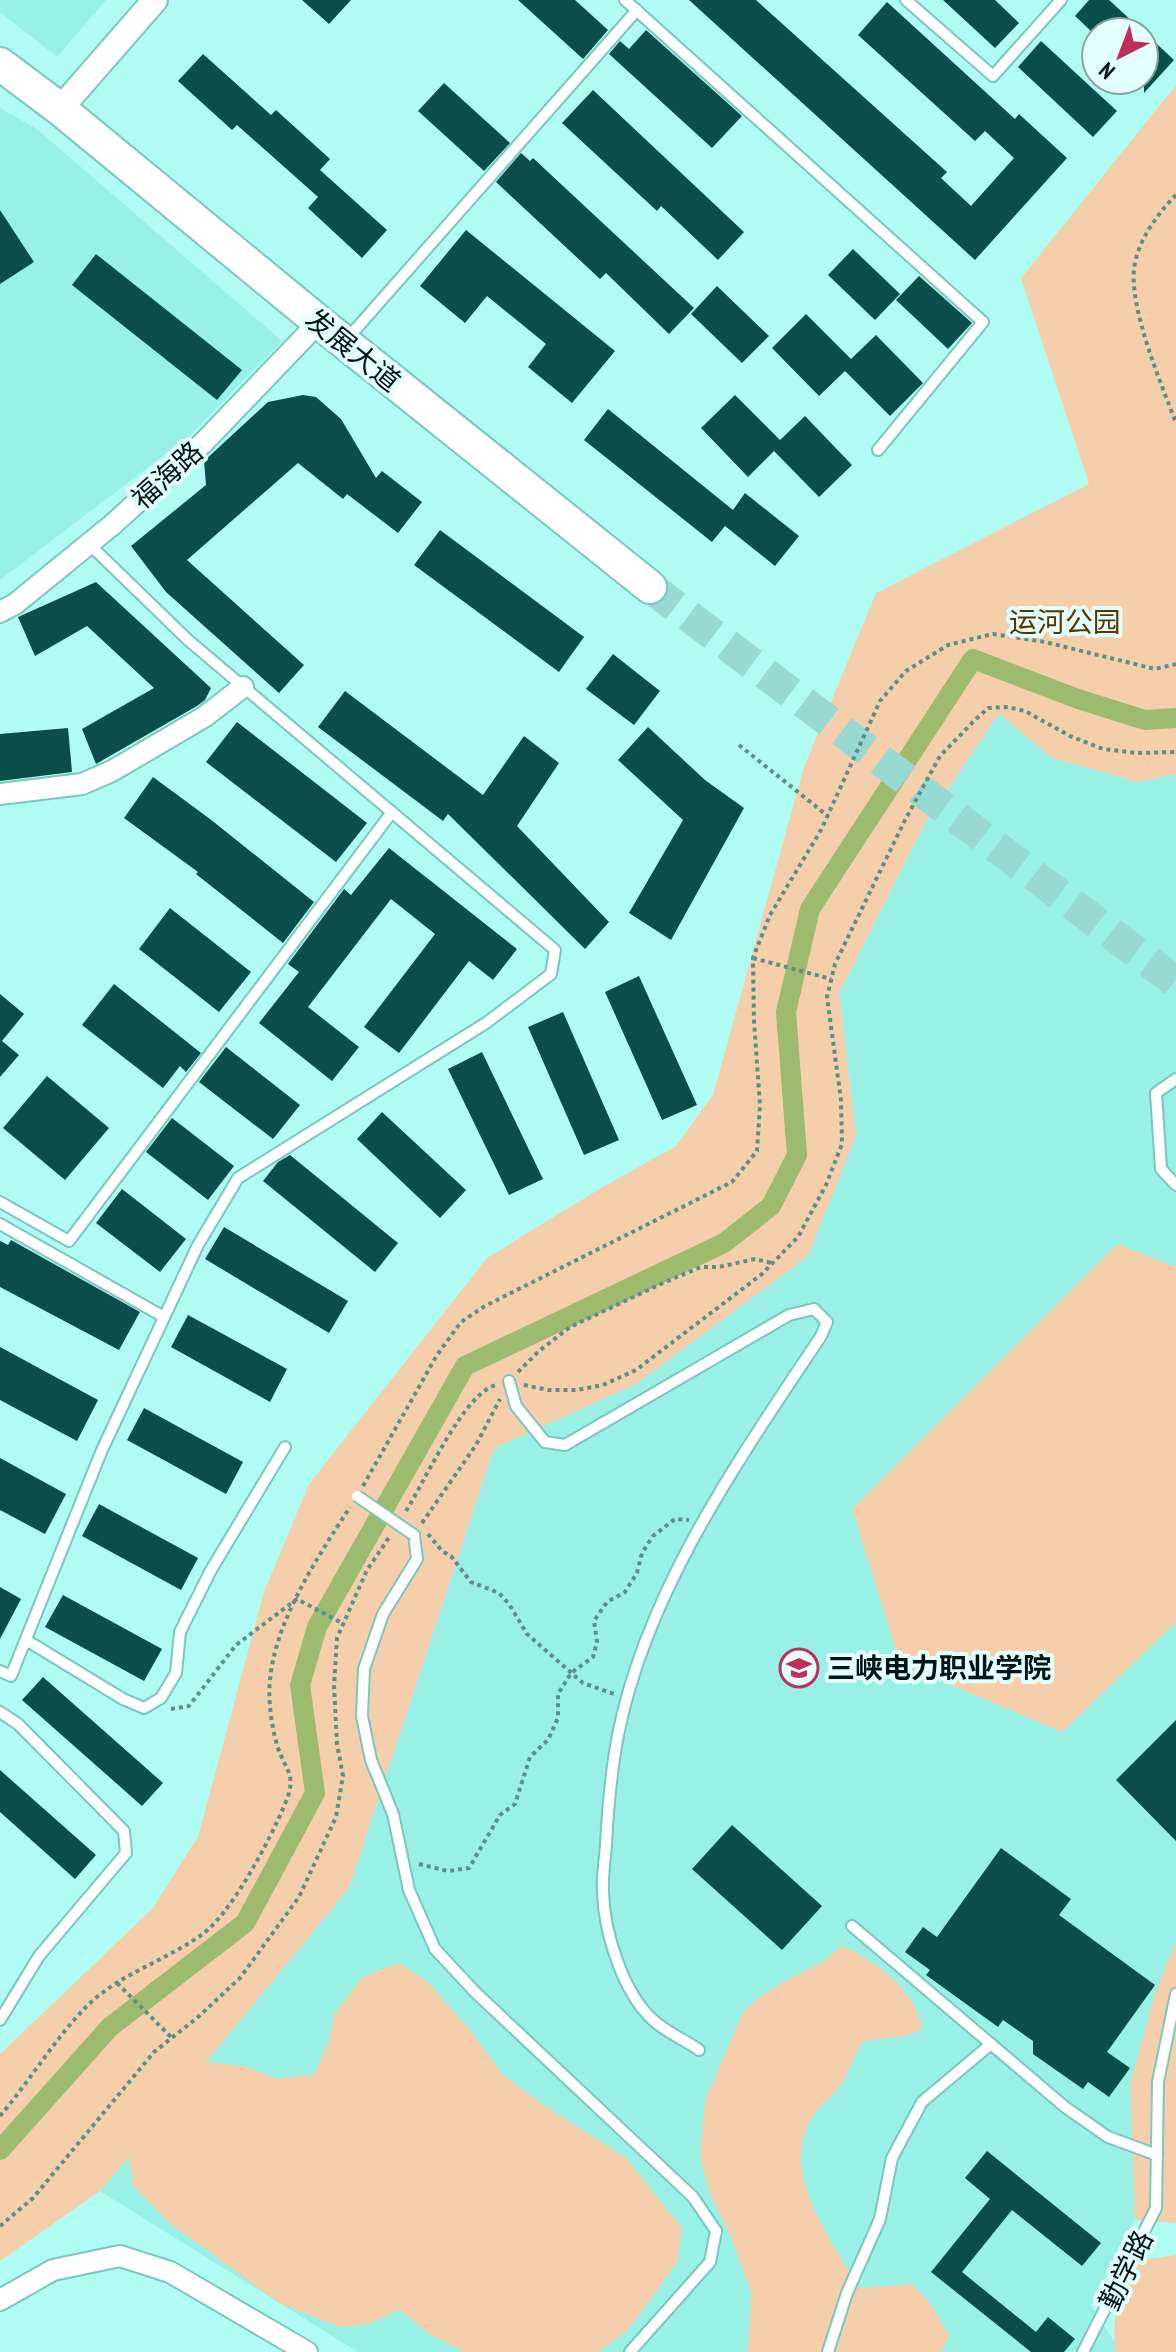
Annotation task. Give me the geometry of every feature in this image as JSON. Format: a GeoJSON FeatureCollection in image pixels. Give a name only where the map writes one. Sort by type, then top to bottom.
{"type":"FeatureCollection","features":[{"type":"Feature","properties":{"kind":"main road","name":"发展大道"},"geometry":{"type":"LineString","coordinates":[[0,64],[60,109],[344,343],[650,587]]}},
{"type":"Feature","properties":{"kind":"main road","name":"发展大道"},"geometry":{"type":"LineString","coordinates":[[0,79],[60,109]]}},
{"type":"Feature","properties":{"kind":"street"},"geometry":{"type":"LineString","coordinates":[[60,109],[155,0]]}},
{"type":"Feature","properties":{"kind":"street","name":"福海路"},"geometry":{"type":"LineString","coordinates":[[0,612],[15,604],[89,544],[203,443],[319,322]]}},
{"type":"Feature","properties":{"kind":"street"},"geometry":{"type":"LineString","coordinates":[[0,794],[82,784],[112,771],[204,717],[243,687]]}},
{"type":"Feature","properties":{"kind":"street"},"geometry":{"type":"LineString","coordinates":[[0,2300],[53,2270],[120,2256],[170,2272],[307,2352]]}},
{"type":"Feature","properties":{"kind":"lane"},"geometry":{"type":"LineString","coordinates":[[625,0],[983,322],[878,450]]}},
{"type":"Feature","properties":{"kind":"lane"},"geometry":{"type":"LineString","coordinates":[[906,0],[993,76],[1061,0]]}},
{"type":"Feature","properties":{"kind":"lane"},"geometry":{"type":"LineString","coordinates":[[344,343],[637,10]]}},
{"type":"Feature","properties":{"kind":"lane"},"geometry":{"type":"LineString","coordinates":[[0,1671],[11,1676],[102,1450],[198,1245],[238,1178],[486,1023],[551,974],[555,950],[188,640],[89,544]]}},
{"type":"Feature","properties":{"kind":"lane"},"geometry":{"type":"LineString","coordinates":[[0,1202],[69,1241],[392,812]]}},
{"type":"Feature","properties":{"kind":"lane"},"geometry":{"type":"LineString","coordinates":[[1176,1079],[1156,1093],[1161,1169],[1176,1185]]}},
{"type":"Feature","properties":{"kind":"lane"},"geometry":{"type":"LineString","coordinates":[[0,1224],[164,1317]]}},
{"type":"Feature","properties":{"kind":"lane"},"geometry":{"type":"LineString","coordinates":[[509,1381],[516,1406],[545,1442],[565,1445],[789,1315],[814,1309],[827,1322],[683,1556],[647,1636],[618,1733],[608,1797],[603,1893],[613,1948],[633,1995],[654,2020],[699,2050]]}},
{"type":"Feature","properties":{"kind":"lane"},"geometry":{"type":"LineString","coordinates":[[26,1640],[123,1699],[144,1708],[161,1698],[176,1673],[180,1632],[211,1570],[285,1447]]}},
{"type":"Feature","properties":{"kind":"lane"},"geometry":{"type":"LineString","coordinates":[[357,1496],[414,1535],[417,1559],[383,1614],[364,1669],[362,1716],[371,1760],[393,1814],[409,1890],[435,1949],[486,2003],[693,2197],[716,2231],[710,2262],[630,2352]]}},
{"type":"Feature","properties":{"kind":"lane"},"geometry":{"type":"LineString","coordinates":[[0,1712],[29,1734],[124,1831],[126,1853],[39,1956],[0,2020]]}},
{"type":"Feature","properties":{"kind":"lane"},"geometry":{"type":"LineString","coordinates":[[852,1926],[1065,2107],[1108,2137],[1157,2155]]}},
{"type":"Feature","properties":{"kind":"lane","name":"勤学路"},"geometry":{"type":"LineString","coordinates":[[1083,2352],[1156,2208],[1158,2082],[1176,1994]]}},
{"type":"Feature","properties":{"kind":"lane"},"geometry":{"type":"LineString","coordinates":[[828,2352],[847,2293],[880,2219],[892,2158],[922,2102],[991,2044]]}},
{"type":"Feature","properties":{"kind":"path"},"geometry":{"type":"LineString","coordinates":[[1176,195],[1146,232],[1134,269],[1138,312],[1176,423]]}},
{"type":"Feature","properties":{"kind":"path"},"geometry":{"type":"LineString","coordinates":[[0,2116],[87,2006],[117,1983],[203,1935],[225,1912],[242,1886],[286,1802],[292,1773],[278,1748],[270,1706],[271,1664],[297,1599],[319,1555],[357,1496],[437,1355],[461,1322],[485,1306],[732,1182],[757,1151],[760,1105],[753,958],[770,915],[828,816],[880,701],[906,671],[948,645],[993,634],[1045,642],[1155,669],[1176,664]]}},
{"type":"Feature","properties":{"kind":"path"},"geometry":{"type":"LineString","coordinates":[[400,1520],[469,1404],[487,1387],[509,1381],[548,1390],[577,1390],[603,1385],[636,1370],[772,1263],[798,1237],[826,1185],[842,1144],[841,1100],[827,997],[835,964],[905,820],[940,756],[988,708],[1008,707],[1025,711],[1070,736],[1103,749],[1137,753],[1176,752]]}},
{"type":"Feature","properties":{"kind":"path"},"geometry":{"type":"LineString","coordinates":[[739,745],[828,816]]}},
{"type":"Feature","properties":{"kind":"path"},"geometry":{"type":"LineString","coordinates":[[753,958],[831,979]]}},
{"type":"Feature","properties":{"kind":"path"},"geometry":{"type":"LineString","coordinates":[[414,1535],[476,1445],[509,1381],[539,1351],[570,1327],[701,1267],[719,1267],[755,1259],[772,1263]]}},
{"type":"Feature","properties":{"kind":"path"},"geometry":{"type":"LineString","coordinates":[[403,1861],[448,1871],[469,1868],[500,1815],[515,1804],[530,1757],[548,1740],[558,1718],[558,1694],[571,1673],[593,1657],[597,1642],[594,1621],[607,1602],[625,1592],[653,1536],[675,1519],[704,1521]]}},
{"type":"Feature","properties":{"kind":"path"},"geometry":{"type":"LineString","coordinates":[[0,2226],[33,2198],[154,2052],[240,1978],[299,1897],[336,1817],[343,1776],[337,1744],[334,1686],[337,1638],[367,1570],[392,1533]]}},
{"type":"Feature","properties":{"kind":"path"},"geometry":{"type":"LineString","coordinates":[[414,1535],[429,1534],[471,1582],[499,1593],[527,1634],[583,1683],[628,1698]]}},
{"type":"Feature","properties":{"kind":"path"},"geometry":{"type":"LineString","coordinates":[[144,1708],[189,1706],[236,1645],[297,1599]]}},
{"type":"Feature","properties":{"kind":"path"},"geometry":{"type":"LineString","coordinates":[[297,1599],[343,1624]]}},
{"type":"Feature","properties":{"kind":"path"},"geometry":{"type":"LineString","coordinates":[[117,1983],[172,2038]]}},
{"type":"Feature","properties":{"kind":"shaded area"},"geometry":{"type":"Polygon","coordinates":[[[0,0],[106,0],[57,57],[0,12],[0,0]]]}},
{"type":"Feature","properties":{"kind":"shaded area"},"geometry":{"type":"Polygon","coordinates":[[[0,108],[37,129],[282,341],[188,437],[0,580],[0,108]]]}},
{"type":"Feature","properties":{"kind":"shaded area","name":"三峡电力职业学院"},"geometry":{"type":"Polygon","coordinates":[[[999,713],[1052,758],[1139,782],[1176,774],[1176,2223],[1134,2220],[1091,2305],[1121,2352],[358,2352],[100,2191],[349,1888],[494,1448],[636,1384],[856,1135],[839,993],[923,827],[999,713]]]}},
{"type":"Feature","properties":{"kind":"green space","name":"运河公园"},"geometry":{"type":"Polygon","coordinates":[[[1176,85],[1176,774],[1139,782],[1052,758],[999,713],[923,827],[839,993],[856,1135],[808,1256],[636,1384],[494,1448],[349,1888],[206,2062],[245,2066],[278,2079],[314,2074],[329,2041],[334,2014],[362,1977],[399,1963],[428,1982],[471,2031],[502,2074],[626,2158],[682,2228],[677,2262],[626,2332],[598,2352],[464,2352],[430,2334],[400,2310],[368,2324],[340,2327],[279,2303],[171,2224],[133,2185],[129,2157],[100,2191],[0,2261],[0,2054],[152,1909],[198,1837],[264,1592],[309,1484],[487,1258],[676,1146],[713,1095],[804,767],[876,593],[1089,484],[1021,278],[1176,85]]]}},
{"type":"Feature","properties":{"kind":"green space"},"geometry":{"type":"Polygon","coordinates":[[[1117,1244],[1176,1267],[1176,1622],[1062,1732],[900,1663],[852,1509],[1117,1244]]]}},
{"type":"Feature","properties":{"kind":"green space"},"geometry":{"type":"Polygon","coordinates":[[[1176,1941],[1176,2223],[1135,2220],[1130,2085],[1155,1993],[1176,1941]]]}},
{"type":"Feature","properties":{"kind":"green space"},"geometry":{"type":"Polygon","coordinates":[[[842,1946],[881,1969],[904,1990],[919,2016],[922,2030],[905,2036],[863,2041],[840,2086],[817,2110],[806,2129],[801,2149],[807,2191],[826,2233],[860,2288],[912,2284],[929,2302],[949,2335],[942,2352],[748,2352],[751,2293],[732,2239],[710,2194],[700,2156],[705,2100],[743,2012],[757,1999],[823,1962],[842,1946]]]}},
{"type":"Feature","properties":{"kind":"green space"},"geometry":{"type":"Polygon","coordinates":[[[1176,2255],[1176,2352],[1115,2352],[1118,2303],[1133,2272],[1141,2260],[1176,2255]]]}},
{"type":"Feature","properties":{"kind":"building"},"geometry":{"type":"Polygon","coordinates":[[[302,0],[351,0],[329,24],[302,0]]]}},
{"type":"Feature","properties":{"kind":"building"},"geometry":{"type":"Polygon","coordinates":[[[518,0],[575,0],[608,30],[583,59],[518,0]]]}},
{"type":"Feature","properties":{"kind":"building"},"geometry":{"type":"Polygon","coordinates":[[[689,0],[756,0],[947,172],[941,178],[971,206],[1014,158],[985,131],[975,141],[858,35],[887,2],[1015,119],[1019,114],[1067,158],[975,260],[689,0]]]}},
{"type":"Feature","properties":{"kind":"building"},"geometry":{"type":"Polygon","coordinates":[[[943,0],[995,0],[1019,23],[995,48],[943,0]]]}},
{"type":"Feature","properties":{"kind":"building"},"geometry":{"type":"Polygon","coordinates":[[[1089,0],[1109,0],[1126,16],[1080,16],[1080,21],[1075,16],[1089,0]]]}},
{"type":"Feature","properties":{"kind":"building"},"geometry":{"type":"Polygon","coordinates":[[[646,30],[742,116],[712,148],[609,54],[620,41],[629,49],[646,30]]]}},
{"type":"Feature","properties":{"kind":"building"},"geometry":{"type":"Polygon","coordinates":[[[1041,41],[1080,77],[1080,96],[1101,96],[1117,111],[1093,137],[1018,67],[1041,41]]]}},
{"type":"Feature","properties":{"kind":"building"},"geometry":{"type":"Polygon","coordinates":[[[1160,47],[1174,60],[1160,75],[1160,47]]]}},
{"type":"Feature","properties":{"kind":"building"},"geometry":{"type":"Polygon","coordinates":[[[203,54],[271,115],[276,110],[330,159],[320,170],[387,230],[362,258],[308,208],[318,197],[237,125],[232,130],[178,81],[203,54]]]}},
{"type":"Feature","properties":{"kind":"building"},"geometry":{"type":"Polygon","coordinates":[[[444,83],[510,143],[484,171],[418,111],[444,83]]]}},
{"type":"Feature","properties":{"kind":"building"},"geometry":{"type":"Polygon","coordinates":[[[593,90],[744,232],[718,260],[661,206],[657,211],[562,123],[593,90]]]}},
{"type":"Feature","properties":{"kind":"building"},"geometry":{"type":"Polygon","coordinates":[[[521,153],[530,161],[533,158],[694,308],[669,334],[606,273],[600,279],[496,182],[521,153]]]}},
{"type":"Feature","properties":{"kind":"building"},"geometry":{"type":"Polygon","coordinates":[[[0,210],[34,262],[0,284],[0,210]]]}},
{"type":"Feature","properties":{"kind":"building"},"geometry":{"type":"Polygon","coordinates":[[[466,230],[615,351],[572,403],[528,367],[546,344],[487,296],[465,323],[420,286],[466,230]]]}},
{"type":"Feature","properties":{"kind":"building"},"geometry":{"type":"Polygon","coordinates":[[[853,249],[900,294],[875,320],[828,275],[853,249]]]}},
{"type":"Feature","properties":{"kind":"building"},"geometry":{"type":"Polygon","coordinates":[[[96,254],[242,370],[217,400],[72,285],[96,254]]]}},
{"type":"Feature","properties":{"kind":"building"},"geometry":{"type":"Polygon","coordinates":[[[919,276],[972,323],[948,349],[896,300],[919,276]]]}},
{"type":"Feature","properties":{"kind":"building"},"geometry":{"type":"Polygon","coordinates":[[[717,286],[769,336],[742,363],[691,314],[717,286]]]}},
{"type":"Feature","properties":{"kind":"building"},"geometry":{"type":"Polygon","coordinates":[[[806,314],[851,359],[876,335],[923,383],[890,416],[845,371],[819,396],[772,348],[806,314]]]}},
{"type":"Feature","properties":{"kind":"building"},"geometry":{"type":"Polygon","coordinates":[[[303,395],[316,397],[341,419],[376,478],[382,471],[422,502],[398,533],[347,494],[343,499],[298,463],[187,560],[304,665],[279,693],[166,592],[131,546],[206,485],[204,461],[268,402],[303,395]]]}},
{"type":"Feature","properties":{"kind":"building"},"geometry":{"type":"Polygon","coordinates":[[[735,395],[780,440],[805,416],[852,465],[819,497],[774,451],[748,477],[701,428],[735,395]]]}},
{"type":"Feature","properties":{"kind":"building"},"geometry":{"type":"Polygon","coordinates":[[[608,409],[733,510],[745,493],[799,536],[775,566],[725,526],[712,542],[584,440],[608,409]]]}},
{"type":"Feature","properties":{"kind":"building"},"geometry":{"type":"Polygon","coordinates":[[[440,530],[584,637],[559,672],[414,565],[440,530]]]}},
{"type":"Feature","properties":{"kind":"building"},"geometry":{"type":"Polygon","coordinates":[[[96,582],[211,688],[205,700],[197,706],[96,764],[82,729],[154,688],[87,626],[35,656],[18,617],[96,582]]]}},
{"type":"Feature","properties":{"kind":"building"},"geometry":{"type":"Polygon","coordinates":[[[613,654],[660,691],[634,725],[586,689],[613,654]]]}},
{"type":"Feature","properties":{"kind":"building"},"geometry":{"type":"Polygon","coordinates":[[[345,691],[483,795],[524,736],[559,763],[517,826],[609,922],[585,949],[448,814],[443,821],[318,727],[345,691]]]}},
{"type":"Feature","properties":{"kind":"building"},"geometry":{"type":"Polygon","coordinates":[[[237,722],[367,823],[336,862],[206,762],[237,722]]]}},
{"type":"Feature","properties":{"kind":"building"},"geometry":{"type":"Polygon","coordinates":[[[648,727],[705,780],[744,808],[671,940],[629,913],[683,820],[618,760],[648,727]]]}},
{"type":"Feature","properties":{"kind":"building"},"geometry":{"type":"Polygon","coordinates":[[[68,728],[72,772],[0,781],[0,734],[68,728]]]}},
{"type":"Feature","properties":{"kind":"building"},"geometry":{"type":"Polygon","coordinates":[[[153,777],[314,902],[283,943],[196,874],[198,872],[124,818],[153,777]]]}},
{"type":"Feature","properties":{"kind":"building"},"geometry":{"type":"Polygon","coordinates":[[[389,848],[517,949],[493,980],[469,961],[399,1053],[364,1027],[435,934],[391,899],[308,1007],[359,1047],[332,1081],[259,1023],[299,972],[288,964],[344,889],[351,895],[389,848]]]}},
{"type":"Feature","properties":{"kind":"building"},"geometry":{"type":"Polygon","coordinates":[[[170,908],[251,972],[219,1012],[139,949],[170,908]]]}},
{"type":"Feature","properties":{"kind":"building"},"geometry":{"type":"Polygon","coordinates":[[[639,976],[697,1105],[662,1120],[605,992],[639,976]]]}},
{"type":"Feature","properties":{"kind":"building"},"geometry":{"type":"Polygon","coordinates":[[[114,984],[201,1053],[186,1072],[180,1066],[163,1088],[82,1025],[114,984]]]}},
{"type":"Feature","properties":{"kind":"building"},"geometry":{"type":"Polygon","coordinates":[[[0,994],[24,1014],[2,1041],[19,1055],[0,1077],[0,994]]]}},
{"type":"Feature","properties":{"kind":"building"},"geometry":{"type":"Polygon","coordinates":[[[563,1012],[619,1140],[584,1155],[528,1027],[563,1012]]]}},
{"type":"Feature","properties":{"kind":"building"},"geometry":{"type":"Polygon","coordinates":[[[226,1047],[300,1105],[273,1139],[199,1082],[226,1047]]]}},
{"type":"Feature","properties":{"kind":"building"},"geometry":{"type":"Polygon","coordinates":[[[482,1052],[543,1179],[509,1195],[448,1069],[482,1052]]]}},
{"type":"Feature","properties":{"kind":"building"},"geometry":{"type":"Polygon","coordinates":[[[47,1076],[109,1128],[65,1180],[3,1128],[47,1076]]]}},
{"type":"Feature","properties":{"kind":"building"},"geometry":{"type":"Polygon","coordinates":[[[382,1112],[466,1190],[440,1218],[357,1139],[382,1112]]]}},
{"type":"Feature","properties":{"kind":"building"},"geometry":{"type":"Polygon","coordinates":[[[172,1118],[234,1166],[208,1200],[146,1152],[172,1118]]]}},
{"type":"Feature","properties":{"kind":"building"},"geometry":{"type":"Polygon","coordinates":[[[290,1155],[398,1243],[375,1272],[263,1181],[278,1162],[290,1155]]]}},
{"type":"Feature","properties":{"kind":"building"},"geometry":{"type":"Polygon","coordinates":[[[122,1189],[186,1239],[160,1272],[96,1223],[122,1189]]]}},
{"type":"Feature","properties":{"kind":"building"},"geometry":{"type":"Polygon","coordinates":[[[224,1227],[348,1301],[329,1333],[205,1259],[224,1227]]]}},
{"type":"Feature","properties":{"kind":"building"},"geometry":{"type":"Polygon","coordinates":[[[11,1240],[140,1312],[119,1350],[0,1287],[0,1241],[8,1245],[11,1240]]]}},
{"type":"Feature","properties":{"kind":"building"},"geometry":{"type":"Polygon","coordinates":[[[188,1315],[287,1369],[270,1402],[171,1347],[188,1315]]]}},
{"type":"Feature","properties":{"kind":"building"},"geometry":{"type":"Polygon","coordinates":[[[0,1347],[98,1400],[77,1441],[0,1400],[0,1347]]]}},
{"type":"Feature","properties":{"kind":"building"},"geometry":{"type":"Polygon","coordinates":[[[144,1408],[243,1462],[226,1494],[127,1440],[144,1408]]]}},
{"type":"Feature","properties":{"kind":"building"},"geometry":{"type":"Polygon","coordinates":[[[0,1458],[66,1494],[45,1534],[0,1510],[0,1458]]]}},
{"type":"Feature","properties":{"kind":"building"},"geometry":{"type":"Polygon","coordinates":[[[99,1504],[198,1558],[181,1590],[82,1536],[99,1504]]]}},
{"type":"Feature","properties":{"kind":"building"},"geometry":{"type":"Polygon","coordinates":[[[0,1587],[21,1599],[0,1639],[0,1587]]]}},
{"type":"Feature","properties":{"kind":"building"},"geometry":{"type":"Polygon","coordinates":[[[63,1595],[162,1649],[144,1681],[45,1627],[63,1595]]]}},
{"type":"Feature","properties":{"kind":"building"},"geometry":{"type":"Polygon","coordinates":[[[43,1677],[163,1783],[142,1806],[22,1700],[43,1677]]]}},
{"type":"Feature","properties":{"kind":"building"},"geometry":{"type":"Polygon","coordinates":[[[1176,1720],[1176,1841],[1116,1780],[1176,1720]]]}},
{"type":"Feature","properties":{"kind":"building"},"geometry":{"type":"Polygon","coordinates":[[[0,1770],[96,1855],[75,1879],[0,1812],[0,1770]]]}},
{"type":"Feature","properties":{"kind":"building"},"geometry":{"type":"Polygon","coordinates":[[[732,1825],[822,1906],[782,1950],[692,1869],[732,1825]]]}},
{"type":"Feature","properties":{"kind":"building"},"geometry":{"type":"Polygon","coordinates":[[[1001,1848],[1071,1899],[1059,1915],[1155,1985],[1107,2052],[1130,2068],[1109,2097],[1088,2082],[1083,2089],[1033,2054],[1033,2041],[1003,2020],[998,2027],[926,1975],[930,1970],[905,1952],[923,1927],[937,1937],[1001,1848]]]}},
{"type":"Feature","properties":{"kind":"building"},"geometry":{"type":"Polygon","coordinates":[[[987,2151],[1101,2243],[1082,2266],[1012,2210],[962,2272],[1036,2332],[1048,2317],[1075,2339],[1064,2352],[1031,2352],[931,2272],[990,2199],[965,2178],[987,2151]]]}},
{"type":"Feature","properties":{"kind":"waterway"},"geometry":{"type":"LineString","coordinates":[[0,2150],[110,2027],[245,1923],[315,1793],[300,1685],[317,1627],[465,1366],[724,1243],[771,1206],[797,1155],[786,1012],[810,909],[973,659],[1078,699],[1145,720],[1176,718]]}},
{"type":"Feature","properties":{"kind":"tunnel"},"geometry":{"type":"LineString","coordinates":[[650,587],[1176,982]]}},
{"type":"Feature","properties":{"kind":"place","name":"三峡电力职业学院"},"geometry":{"type":"Point","coordinates":[799,1668]}}]}
